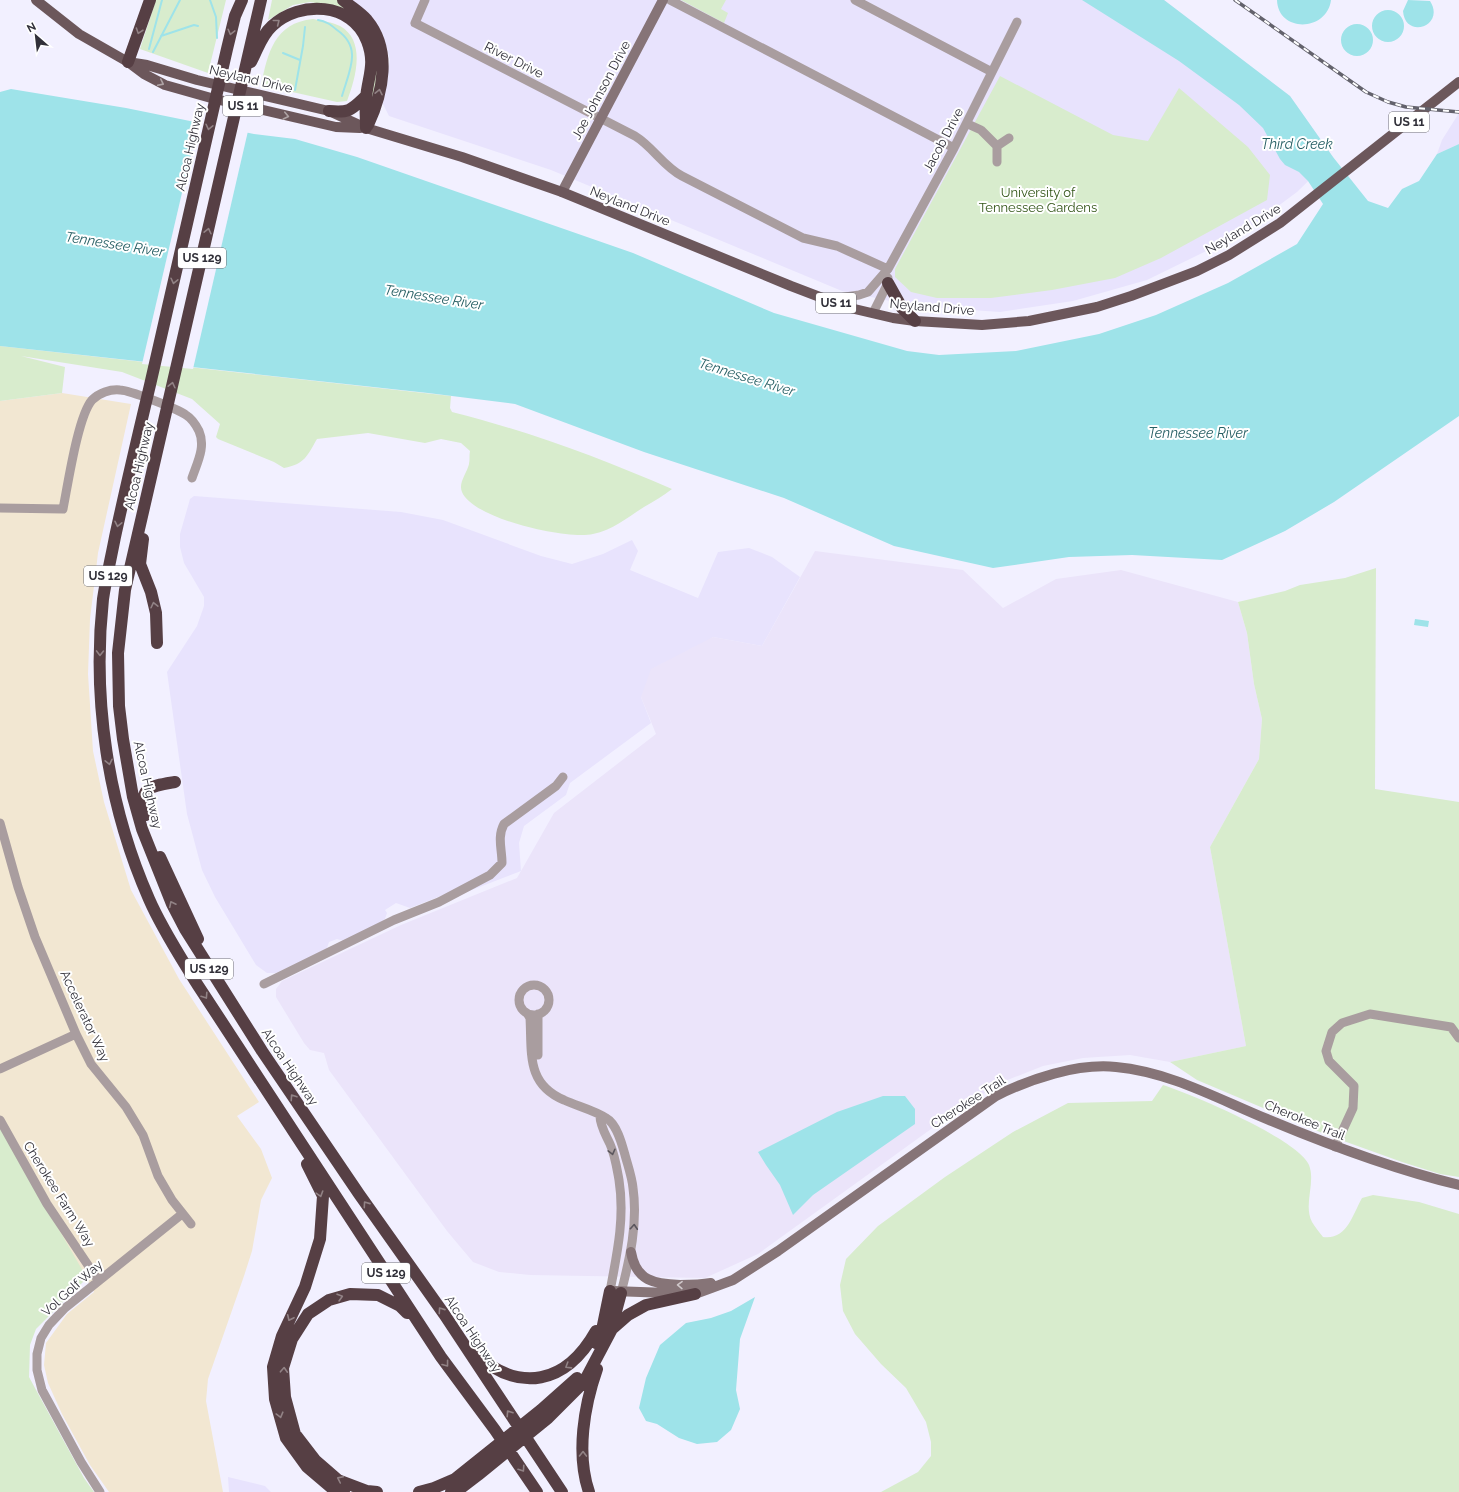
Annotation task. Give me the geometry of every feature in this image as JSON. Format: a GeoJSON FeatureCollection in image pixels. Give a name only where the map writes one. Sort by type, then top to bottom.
{"type":"FeatureCollection","features":[{"type":"Feature","properties":{"kind":"highway"},"geometry":{"type":"LineString","coordinates":[[128,62],[150,0]]}},
{"type":"Feature","properties":{"kind":"highway"},"geometry":{"type":"LineString","coordinates":[[235,16],[236,0]]}},
{"type":"Feature","properties":{"kind":"highway","name":"Alcoa Highway"},"geometry":{"type":"LineString","coordinates":[[242,0],[235,16],[227,48],[139,432],[104,596],[100,642],[99,686],[102,723],[119,809],[132,857],[149,900],[165,931],[240,1050],[422,1328],[537,1492]]}},
{"type":"Feature","properties":{"kind":"highway","name":"Alcoa Highway"},"geometry":{"type":"LineString","coordinates":[[261,0],[252,53],[243,79],[125,590],[118,653],[119,706],[133,797],[154,862],[184,930],[325,1144],[463,1343],[562,1492]]}},
{"type":"Feature","properties":{"kind":"highway"},"geometry":{"type":"LineString","coordinates":[[343,0],[366,20],[373,30],[382,56],[382,80],[375,109],[366,128]]}},
{"type":"Feature","properties":{"kind":"highway"},"geometry":{"type":"LineString","coordinates":[[252,53],[272,26],[295,11],[310,8],[333,11],[345,16],[355,23],[367,41],[371,67],[366,96],[366,128]]}},
{"type":"Feature","properties":{"kind":"highway"},"geometry":{"type":"LineString","coordinates":[[329,111],[343,113],[352,110],[366,96]]}},
{"type":"Feature","properties":{"kind":"highway"},"geometry":{"type":"LineString","coordinates":[[888,283],[902,308],[915,321]]}},
{"type":"Feature","properties":{"kind":"highway"},"geometry":{"type":"LineString","coordinates":[[154,462],[157,475],[143,540],[140,564],[151,592],[156,613],[157,644]]}},
{"type":"Feature","properties":{"kind":"highway"},"geometry":{"type":"LineString","coordinates":[[175,782],[160,784],[146,791],[143,795],[145,811],[159,855],[218,982]]}},
{"type":"Feature","properties":{"kind":"highway"},"geometry":{"type":"LineString","coordinates":[[240,1050],[300,1149],[323,1196],[320,1239],[305,1287],[282,1336],[273,1367],[275,1399],[286,1438],[307,1467],[333,1489],[344,1492]]}},
{"type":"Feature","properties":{"kind":"highway"},"geometry":{"type":"LineString","coordinates":[[463,1343],[483,1361],[506,1375],[531,1379],[556,1373],[573,1362],[588,1346],[616,1292]]}},
{"type":"Feature","properties":{"kind":"highway"},"geometry":{"type":"LineString","coordinates":[[589,1492],[585,1482],[583,1462],[586,1410],[592,1384],[612,1328],[616,1292]]}},
{"type":"Feature","properties":{"kind":"highway"},"geometry":{"type":"LineString","coordinates":[[377,1492],[367,1491],[338,1480],[315,1460],[295,1434],[285,1397],[283,1368],[292,1339],[308,1314],[329,1300],[350,1294],[378,1295],[400,1306],[422,1328]]}},
{"type":"Feature","properties":{"kind":"highway"},"geometry":{"type":"LineString","coordinates":[[451,1492],[460,1488],[475,1471],[584,1382],[612,1328],[628,1315],[646,1305],[695,1294]]}},
{"type":"Feature","properties":{"kind":"highway"},"geometry":{"type":"LineString","coordinates":[[545,1414],[576,1379],[602,1330],[606,1311]]}},
{"type":"Feature","properties":{"kind":"highway"},"geometry":{"type":"LineString","coordinates":[[419,1492],[434,1488],[475,1471]]}},
{"type":"Feature","properties":{"kind":"main road","name":"Neyland Drive"},"geometry":{"type":"LineString","coordinates":[[36,0],[79,34],[128,62],[144,74],[165,85],[186,92],[336,127],[366,128]]}},
{"type":"Feature","properties":{"kind":"main road","name":"Neyland Drive"},"geometry":{"type":"LineString","coordinates":[[128,62],[147,65],[197,80],[329,111],[366,128],[462,157],[562,192],[824,300],[873,314],[915,321],[982,325],[1029,321],[1096,307],[1131,296],[1197,271],[1229,255],[1280,222],[1307,202],[1459,82]]}},
{"type":"Feature","properties":{"kind":"street","name":"River Drive"},"geometry":{"type":"LineString","coordinates":[[425,0],[415,23],[644,142],[664,164],[682,176],[802,238],[836,246],[888,269]]}},
{"type":"Feature","properties":{"kind":"street","name":"Joe Johnson Drive"},"geometry":{"type":"LineString","coordinates":[[562,192],[663,0]]}},
{"type":"Feature","properties":{"kind":"street"},"geometry":{"type":"LineString","coordinates":[[670,0],[954,148]]}},
{"type":"Feature","properties":{"kind":"street"},"geometry":{"type":"LineString","coordinates":[[855,0],[992,72]]}},
{"type":"Feature","properties":{"kind":"street","name":"Jacob Drive"},"geometry":{"type":"LineString","coordinates":[[824,300],[859,295],[868,292],[888,269],[954,148],[1017,22]]}},
{"type":"Feature","properties":{"kind":"street"},"geometry":{"type":"LineString","coordinates":[[970,125],[981,130],[997,146],[997,162]]}},
{"type":"Feature","properties":{"kind":"street"},"geometry":{"type":"LineString","coordinates":[[997,146],[1009,138]]}},
{"type":"Feature","properties":{"kind":"street","name":"Jacob Drive"},"geometry":{"type":"LineString","coordinates":[[873,314],[888,283],[888,269]]}},
{"type":"Feature","properties":{"kind":"street"},"geometry":{"type":"LineString","coordinates":[[0,508],[63,509],[84,413],[94,398],[100,394],[110,391],[121,390],[131,392],[186,414],[199,432],[202,445],[192,478]]}},
{"type":"Feature","properties":{"kind":"street"},"geometry":{"type":"LineString","coordinates":[[264,984],[394,920],[439,902],[490,875],[502,863],[499,842],[500,831],[504,824],[556,786],[563,777]]}},
{"type":"Feature","properties":{"kind":"street","name":"Accelerator Way"},"geometry":{"type":"LineString","coordinates":[[0,823],[18,887],[36,937],[76,1034],[91,1064],[126,1107],[140,1130],[158,1176],[182,1214],[191,1224]]}},
{"type":"Feature","properties":{"kind":"street"},"geometry":{"type":"LineString","coordinates":[[527,1013],[538,1014],[546,1009],[549,1000],[546,991],[538,986],[528,986],[521,993],[520,1003],[530,1018],[534,1074],[538,1081],[562,1099],[607,1118],[619,1137],[633,1188],[634,1217],[631,1252],[616,1292]]}},
{"type":"Feature","properties":{"kind":"street"},"geometry":{"type":"LineString","coordinates":[[538,1014],[539,1066],[546,1087]]}},
{"type":"Feature","properties":{"kind":"street"},"geometry":{"type":"LineString","coordinates":[[1335,1146],[1353,1108],[1354,1086],[1329,1061],[1326,1051],[1332,1032],[1342,1023],[1370,1014],[1451,1027],[1459,1038]]}},
{"type":"Feature","properties":{"kind":"street"},"geometry":{"type":"LineString","coordinates":[[0,1069],[76,1034]]}},
{"type":"Feature","properties":{"kind":"street","name":"Cherokee Trail"},"geometry":{"type":"LineString","coordinates":[[616,1292],[695,1294],[733,1280],[778,1251],[996,1096],[1017,1086],[1057,1073],[1079,1069],[1114,1066],[1143,1070],[1188,1085],[1335,1146],[1424,1176],[1459,1185]]}},
{"type":"Feature","properties":{"kind":"street"},"geometry":{"type":"LineString","coordinates":[[600,1116],[600,1123],[611,1146],[618,1174],[621,1208],[616,1292]]}},
{"type":"Feature","properties":{"kind":"street","name":"Cherokee Farm Way"},"geometry":{"type":"LineString","coordinates":[[0,1120],[47,1204],[98,1280]]}},
{"type":"Feature","properties":{"kind":"street","name":"Vol Golf Way"},"geometry":{"type":"LineString","coordinates":[[100,1492],[81,1462],[42,1390],[37,1370],[37,1354],[41,1338],[49,1325],[65,1308],[182,1214]]}},
{"type":"Feature","properties":{"kind":"street"},"geometry":{"type":"LineString","coordinates":[[631,1252],[638,1272],[646,1279],[655,1283],[700,1285],[733,1280]]}},
{"type":"Feature","properties":{"kind":"shaded area"},"geometry":{"type":"Polygon","coordinates":[[[351,0],[1164,0],[1290,96],[1333,157],[1297,192],[1239,235],[1147,280],[1073,301],[1000,312],[915,306],[842,291],[551,170],[389,116],[382,102],[390,60],[383,34],[368,13],[351,0]]]}},
{"type":"Feature","properties":{"kind":"shaded area"},"geometry":{"type":"Polygon","coordinates":[[[1459,113],[1459,144],[1437,154],[1442,140],[1459,113]]]}},
{"type":"Feature","properties":{"kind":"shaded area"},"geometry":{"type":"Polygon","coordinates":[[[62,393],[131,404],[98,553],[90,619],[88,674],[93,751],[104,802],[131,890],[179,979],[259,1102],[237,1116],[261,1149],[272,1178],[261,1200],[252,1251],[208,1379],[206,1401],[223,1492],[109,1492],[90,1465],[62,1414],[48,1383],[44,1365],[46,1343],[67,1314],[94,1292],[0,1128],[0,401],[62,393]]]}},
{"type":"Feature","properties":{"kind":"shaded area"},"geometry":{"type":"Polygon","coordinates":[[[194,496],[401,512],[443,520],[541,556],[572,564],[603,554],[632,540],[638,551],[630,570],[698,598],[718,552],[749,548],[772,557],[800,577],[762,646],[713,637],[641,697],[651,723],[570,783],[566,795],[524,826],[519,843],[521,871],[451,898],[446,894],[410,908],[396,903],[385,910],[387,913],[385,919],[377,925],[344,941],[337,939],[329,942],[327,948],[315,955],[276,973],[267,973],[256,965],[215,897],[202,870],[187,814],[167,672],[197,626],[204,606],[204,597],[184,563],[180,547],[180,534],[190,499],[194,496]]]}},
{"type":"Feature","properties":{"kind":"shaded area"},"geometry":{"type":"Polygon","coordinates":[[[815,551],[963,570],[1003,608],[1056,579],[1121,570],[1238,602],[1247,633],[1254,684],[1262,719],[1259,759],[1210,847],[1246,1046],[1170,1062],[1130,1055],[1083,1058],[1043,1066],[1005,1081],[963,1106],[758,1254],[705,1278],[530,1275],[499,1272],[473,1262],[447,1231],[329,1070],[324,1053],[310,1050],[304,1043],[276,997],[276,989],[282,981],[401,925],[517,878],[554,813],[656,734],[641,697],[651,669],[713,637],[762,646],[815,551]]]}},
{"type":"Feature","properties":{"kind":"shaded area"},"geometry":{"type":"Polygon","coordinates":[[[228,1477],[265,1486],[271,1492],[229,1492],[228,1477]]]}},
{"type":"Feature","properties":{"kind":"green space"},"geometry":{"type":"Polygon","coordinates":[[[156,0],[226,0],[208,73],[140,49],[156,0]]]}},
{"type":"Feature","properties":{"kind":"green space"},"geometry":{"type":"Polygon","coordinates":[[[272,0],[338,0],[363,20],[381,59],[372,106],[373,47],[332,6],[310,2],[293,5],[268,20],[272,0]]]}},
{"type":"Feature","properties":{"kind":"green space"},"geometry":{"type":"Polygon","coordinates":[[[681,0],[726,0],[721,9],[728,13],[724,23],[681,0]]]}},
{"type":"Feature","properties":{"kind":"green space"},"geometry":{"type":"Polygon","coordinates":[[[313,19],[340,26],[354,41],[357,61],[353,83],[347,101],[337,102],[261,85],[270,51],[281,33],[289,26],[313,19]]]}},
{"type":"Feature","properties":{"kind":"green space","name":"University of Tennessee Gardens"},"geometry":{"type":"Polygon","coordinates":[[[1000,76],[1113,135],[1148,141],[1179,88],[1248,147],[1270,175],[1267,200],[1161,258],[1115,278],[1052,290],[991,298],[937,298],[911,292],[895,277],[895,269],[1000,76]]]}},
{"type":"Feature","properties":{"kind":"green space"},"geometry":{"type":"Polygon","coordinates":[[[0,346],[451,396],[450,408],[452,412],[480,419],[564,446],[672,489],[607,530],[593,534],[580,535],[563,534],[543,530],[501,519],[483,511],[470,502],[462,492],[461,485],[469,464],[470,451],[461,443],[441,439],[425,443],[368,433],[317,439],[308,455],[301,462],[284,468],[274,462],[218,439],[216,437],[220,424],[192,399],[122,372],[21,356],[65,367],[62,393],[0,401],[0,346]]]}},
{"type":"Feature","properties":{"kind":"green space"},"geometry":{"type":"Polygon","coordinates":[[[1376,568],[1375,789],[1459,802],[1459,1177],[1440,1174],[1402,1162],[1327,1135],[1197,1080],[1170,1062],[1246,1046],[1210,847],[1259,759],[1262,719],[1254,684],[1247,633],[1238,602],[1285,591],[1300,585],[1345,578],[1376,568]]]}},
{"type":"Feature","properties":{"kind":"green space"},"geometry":{"type":"Polygon","coordinates":[[[1163,1085],[1219,1107],[1265,1131],[1301,1154],[1309,1165],[1311,1172],[1309,1201],[1310,1215],[1312,1222],[1323,1237],[1338,1235],[1343,1231],[1352,1219],[1362,1198],[1373,1195],[1419,1202],[1459,1214],[1459,1492],[881,1492],[918,1472],[931,1456],[931,1442],[926,1422],[906,1388],[881,1364],[855,1334],[843,1311],[840,1285],[846,1259],[878,1226],[945,1177],[1013,1132],[1068,1103],[1152,1101],[1163,1085]]]}},
{"type":"Feature","properties":{"kind":"green space"},"geometry":{"type":"Polygon","coordinates":[[[0,1128],[87,1278],[36,1329],[30,1345],[29,1377],[84,1478],[94,1492],[0,1492],[0,1128]]]}},
{"type":"Feature","properties":{"kind":"water","name":"Tennessee River"},"geometry":{"type":"Polygon","coordinates":[[[1082,0],[1164,0],[1290,96],[1333,157],[1368,201],[1388,208],[1402,189],[1419,181],[1437,154],[1459,144],[1459,416],[1334,502],[1285,531],[1222,560],[1132,555],[1069,557],[993,568],[894,546],[784,498],[644,452],[515,404],[0,346],[0,92],[11,89],[126,108],[254,134],[295,139],[357,157],[633,253],[774,313],[907,351],[939,355],[1016,351],[1099,334],[1156,315],[1228,283],[1297,244],[1323,204],[1308,181],[1299,172],[1285,165],[1280,159],[1263,128],[1239,105],[1179,61],[1082,0]]]}},
{"type":"Feature","properties":{"kind":"water"},"geometry":{"type":"Polygon","coordinates":[[[1277,0],[1331,0],[1328,11],[1321,18],[1312,23],[1303,24],[1293,23],[1285,18],[1279,11],[1277,0]]]}},
{"type":"Feature","properties":{"kind":"water"},"geometry":{"type":"Polygon","coordinates":[[[1408,0],[1430,1],[1434,10],[1433,17],[1429,23],[1417,27],[1410,25],[1405,20],[1403,11],[1408,0]]]}},
{"type":"Feature","properties":{"kind":"water"},"geometry":{"type":"Polygon","coordinates":[[[1388,10],[1399,15],[1404,26],[1399,37],[1388,42],[1377,37],[1372,26],[1377,15],[1388,10]]]}},
{"type":"Feature","properties":{"kind":"water"},"geometry":{"type":"Polygon","coordinates":[[[1357,24],[1368,29],[1373,40],[1368,51],[1357,56],[1346,51],[1341,40],[1346,29],[1357,24]]]}},
{"type":"Feature","properties":{"kind":"water"},"geometry":{"type":"Polygon","coordinates":[[[1415,619],[1429,621],[1428,627],[1414,625],[1415,619]]]}},
{"type":"Feature","properties":{"kind":"water"},"geometry":{"type":"Polygon","coordinates":[[[883,1096],[905,1096],[915,1109],[915,1124],[813,1195],[793,1215],[780,1185],[758,1152],[837,1112],[883,1096]]]}},
{"type":"Feature","properties":{"kind":"water"},"geometry":{"type":"Polygon","coordinates":[[[755,1297],[740,1339],[736,1390],[740,1409],[731,1430],[717,1442],[697,1444],[679,1438],[657,1424],[646,1421],[639,1408],[646,1378],[660,1345],[686,1323],[711,1318],[731,1311],[755,1297]]]}},
{"type":"Feature","properties":{"kind":"pier"},"geometry":{"type":"Polygon","coordinates":[[[199,120],[248,131],[193,369],[142,364],[199,120]]]}},
{"type":"Feature","properties":{"kind":"waterway"},"geometry":{"type":"LineString","coordinates":[[149,49],[162,0]]}},
{"type":"Feature","properties":{"kind":"waterway"},"geometry":{"type":"LineString","coordinates":[[153,52],[180,0]]}},
{"type":"Feature","properties":{"kind":"waterway"},"geometry":{"type":"LineString","coordinates":[[210,0],[216,17],[217,38]]}},
{"type":"Feature","properties":{"kind":"waterway"},"geometry":{"type":"LineString","coordinates":[[318,20],[333,26],[350,44],[352,60],[342,96]]}},
{"type":"Feature","properties":{"kind":"waterway"},"geometry":{"type":"LineString","coordinates":[[161,36],[194,25],[198,26]]}},
{"type":"Feature","properties":{"kind":"waterway"},"geometry":{"type":"LineString","coordinates":[[295,90],[305,27]]}},
{"type":"Feature","properties":{"kind":"waterway"},"geometry":{"type":"LineString","coordinates":[[283,53],[300,60]]}},
{"type":"Feature","properties":{"kind":"railway"},"geometry":{"type":"LineString","coordinates":[[1235,0],[1366,92],[1388,102],[1406,107],[1459,112]]}},
{"type":"Feature","properties":{"kind":"water label","name":"Third Creek"},"geometry":{"type":"Point","coordinates":[1297,144]}}]}
